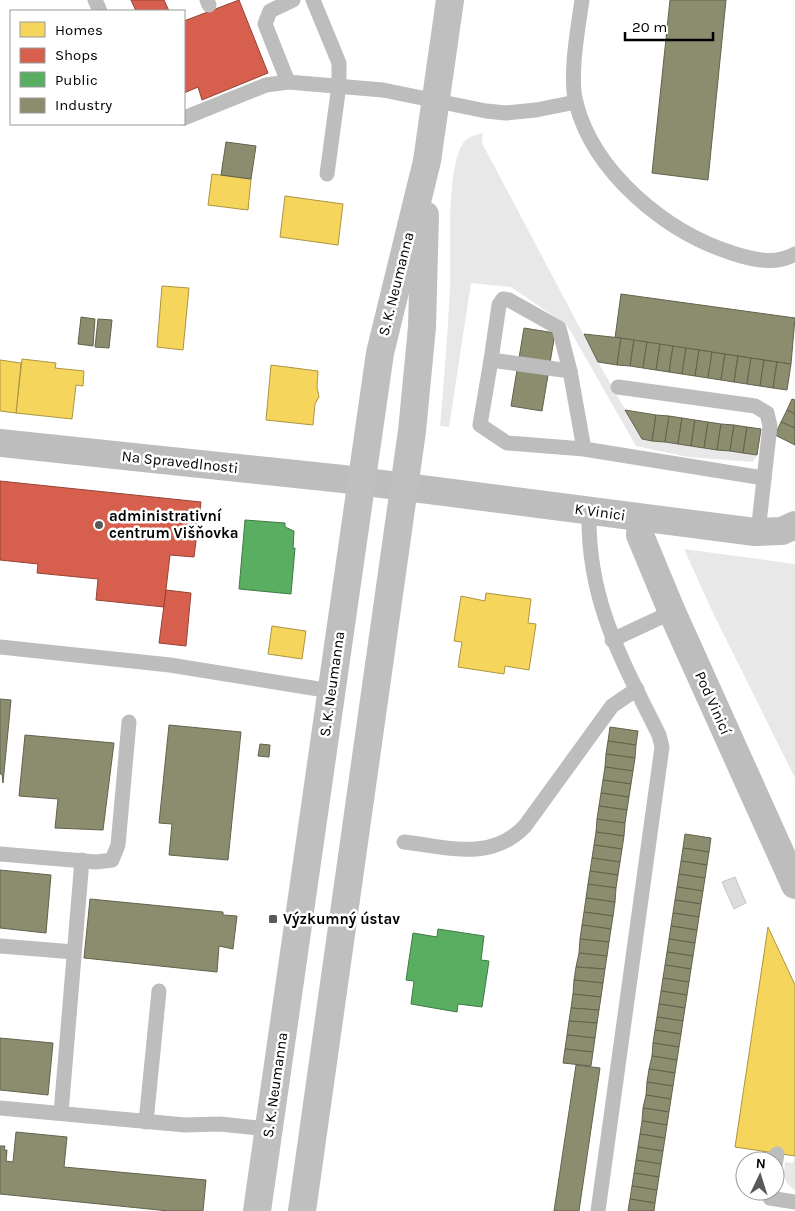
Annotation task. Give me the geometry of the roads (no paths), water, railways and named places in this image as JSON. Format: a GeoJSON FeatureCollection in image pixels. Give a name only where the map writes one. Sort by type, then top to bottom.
{"type":"FeatureCollection","features":[{"type":"Feature","properties":{"kind":"street","name":"S. K. Neumanna"},"geometry":{"type":"LineString","coordinates":[[257,1211],[383,336],[427,160],[450,0]]}},
{"type":"Feature","properties":{"kind":"street","name":"S. K. Neumanna"},"geometry":{"type":"LineString","coordinates":[[302,1211],[404,486],[422,327],[427,160]]}},
{"type":"Feature","properties":{"kind":"street","name":"Na Spravedlnosti"},"geometry":{"type":"LineString","coordinates":[[0,443],[404,486]]}},
{"type":"Feature","properties":{"kind":"street","name":"K Vinici"},"geometry":{"type":"LineString","coordinates":[[404,486],[642,518],[783,531]]}},
{"type":"Feature","properties":{"kind":"street","name":"Pod Vinicí"},"geometry":{"type":"LineString","coordinates":[[642,518],[640,535],[672,612],[795,885]]}},
{"type":"Feature","properties":{"kind":"lane"},"geometry":{"type":"LineString","coordinates":[[288,82],[267,30],[266,18],[274,8],[293,0]]}},
{"type":"Feature","properties":{"kind":"lane"},"geometry":{"type":"LineString","coordinates":[[313,0],[337,54],[339,85],[327,174]]}},
{"type":"Feature","properties":{"kind":"lane"},"geometry":{"type":"LineString","coordinates":[[582,0],[575,74],[576,102],[584,126],[610,168],[638,198],[664,220],[702,242],[742,257],[769,261],[795,254]]}},
{"type":"Feature","properties":{"kind":"lane"},"geometry":{"type":"LineString","coordinates":[[185,118],[266,85],[288,82],[383,90],[486,111],[506,113],[536,110],[576,102]]}},
{"type":"Feature","properties":{"kind":"lane"},"geometry":{"type":"LineString","coordinates":[[584,450],[570,371],[558,328],[509,300],[503,300],[499,305],[480,425],[507,443],[584,450],[764,478]]}},
{"type":"Feature","properties":{"kind":"lane"},"geometry":{"type":"LineString","coordinates":[[491,360],[570,371]]}},
{"type":"Feature","properties":{"kind":"lane"},"geometry":{"type":"LineString","coordinates":[[618,386],[763,409],[769,417],[770,426],[764,478],[783,531]]}},
{"type":"Feature","properties":{"kind":"lane"},"geometry":{"type":"LineString","coordinates":[[589,511],[591,555],[599,599],[612,640],[659,735],[661,753],[598,1211]]}},
{"type":"Feature","properties":{"kind":"lane"},"geometry":{"type":"LineString","coordinates":[[612,640],[672,612]]}},
{"type":"Feature","properties":{"kind":"lane"},"geometry":{"type":"LineString","coordinates":[[0,647],[170,665],[331,691]]}},
{"type":"Feature","properties":{"kind":"lane"},"geometry":{"type":"LineString","coordinates":[[404,842],[479,850],[499,846],[510,841],[525,826],[612,706],[637,689]]}},
{"type":"Feature","properties":{"kind":"lane"},"geometry":{"type":"LineString","coordinates":[[0,854],[82,860],[112,860],[116,853],[128,722]]}},
{"type":"Feature","properties":{"kind":"lane"},"geometry":{"type":"LineString","coordinates":[[61,1113],[82,860]]}},
{"type":"Feature","properties":{"kind":"lane"},"geometry":{"type":"LineString","coordinates":[[0,946],[74,952]]}},
{"type":"Feature","properties":{"kind":"lane"},"geometry":{"type":"LineString","coordinates":[[146,1122],[159,991]]}},
{"type":"Feature","properties":{"kind":"lane"},"geometry":{"type":"LineString","coordinates":[[0,1108],[146,1122],[269,1129]]}},
{"type":"Feature","properties":{"kind":"lane"},"geometry":{"type":"LineString","coordinates":[[782,1201],[795,1202]]}},
{"type":"Feature","properties":{"kind":"place","name":"administrativní centrum Višňovka"},"geometry":{"type":"Point","coordinates":[99,525]}},
{"type":"Feature","properties":{"kind":"place","name":"Výzkumný ústav"},"geometry":{"type":"Point","coordinates":[273,919]}}]}
